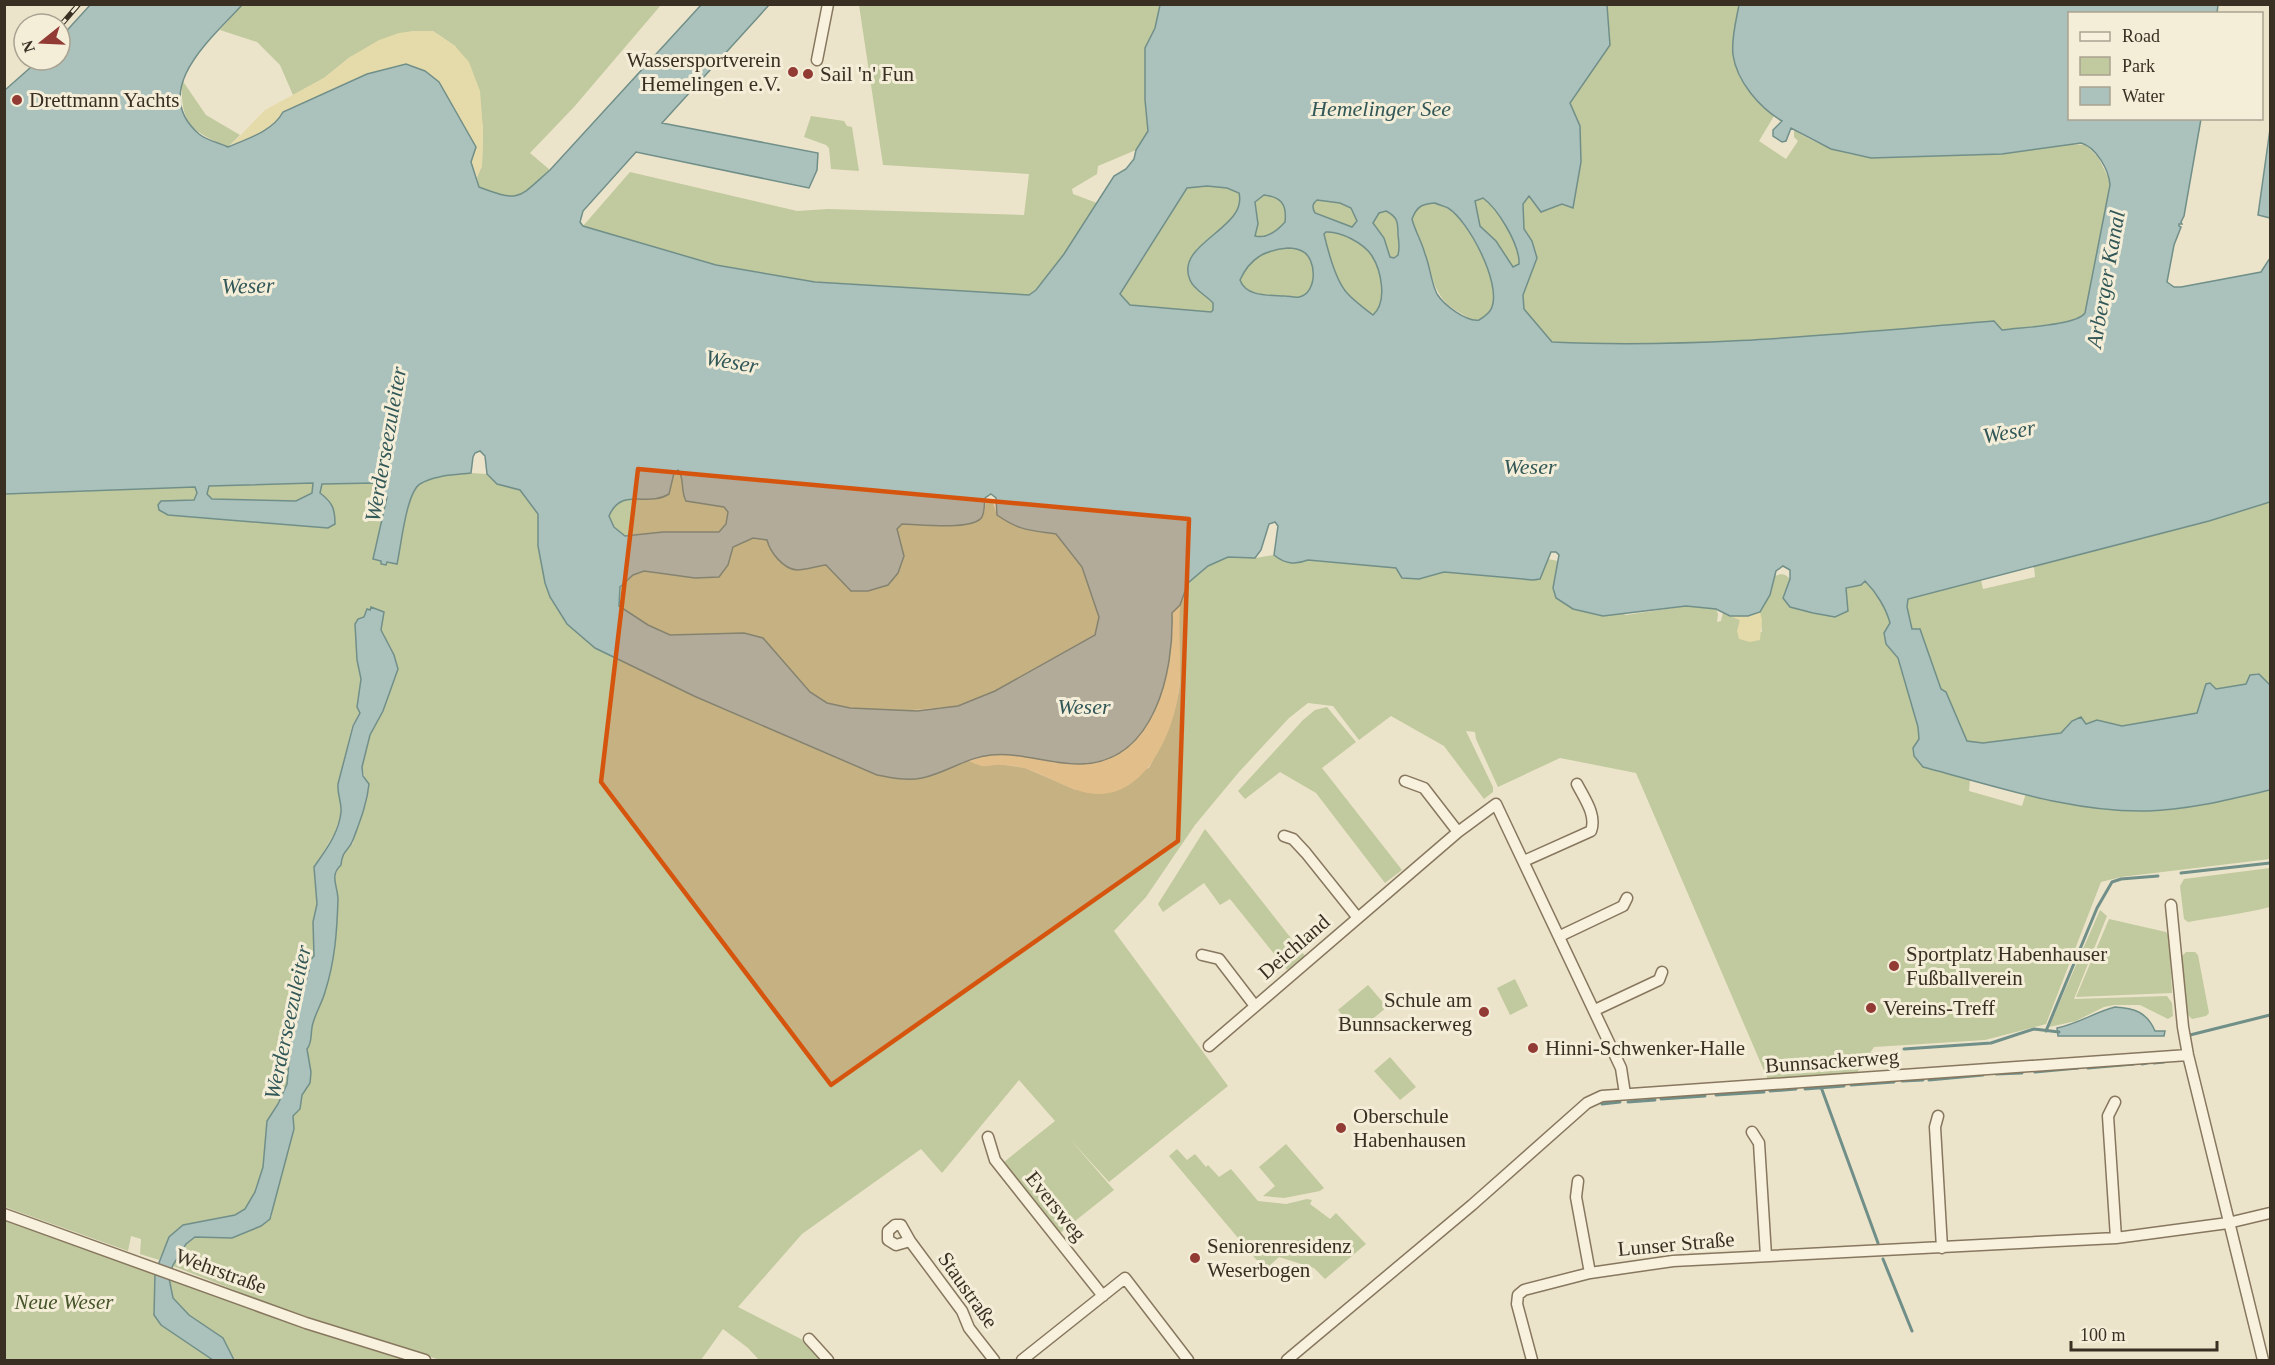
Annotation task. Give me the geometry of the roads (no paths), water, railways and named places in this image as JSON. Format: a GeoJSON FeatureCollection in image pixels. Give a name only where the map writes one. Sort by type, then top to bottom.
{"type":"FeatureCollection","features":[{"type":"Feature","properties":{"kind":"street"},"geometry":{"type":"LineString","coordinates":[[817,60],[828,4]]}},
{"type":"Feature","properties":{"kind":"street"},"geometry":{"type":"LineString","coordinates":[[1405,781],[1424,788],[1458,832]]}},
{"type":"Feature","properties":{"kind":"street"},"geometry":{"type":"LineString","coordinates":[[1524,861],[1591,831],[1592,815],[1577,784]]}},
{"type":"Feature","properties":{"kind":"street","name":"Deichland"},"geometry":{"type":"LineString","coordinates":[[1209,1046],[1458,832],[1496,804],[1621,1068],[1625,1094]]}},
{"type":"Feature","properties":{"kind":"street","name":"Deichland"},"geometry":{"type":"LineString","coordinates":[[1284,836],[1293,839],[1306,853],[1358,918]]}},
{"type":"Feature","properties":{"kind":"street"},"geometry":{"type":"LineString","coordinates":[[1560,936],[1623,906],[1627,898]]}},
{"type":"Feature","properties":{"kind":"street"},"geometry":{"type":"LineString","coordinates":[[2171,905],[2188,1055],[2263,1360]]}},
{"type":"Feature","properties":{"kind":"street","name":"Deichland"},"geometry":{"type":"LineString","coordinates":[[1202,955],[1219,959],[1255,1006]]}},
{"type":"Feature","properties":{"kind":"street"},"geometry":{"type":"LineString","coordinates":[[1595,1010],[1659,980],[1662,972]]}},
{"type":"Feature","properties":{"kind":"street","name":"Bunnsackerweg"},"geometry":{"type":"LineString","coordinates":[[1287,1360],[1480,1198],[1587,1103],[1602,1096],[2188,1055]]}},
{"type":"Feature","properties":{"kind":"street"},"geometry":{"type":"LineString","coordinates":[[2115,1102],[2108,1116],[2116,1238]]}},
{"type":"Feature","properties":{"kind":"street"},"geometry":{"type":"LineString","coordinates":[[1938,1116],[1935,1127],[1942,1248]]}},
{"type":"Feature","properties":{"kind":"street","name":"Lunser Straße"},"geometry":{"type":"LineString","coordinates":[[1752,1132],[1759,1143],[1766,1256]]}},
{"type":"Feature","properties":{"kind":"street","name":"Eversweg"},"geometry":{"type":"LineString","coordinates":[[988,1137],[995,1160],[1103,1296]]}},
{"type":"Feature","properties":{"kind":"street","name":"Lunser Straße"},"geometry":{"type":"LineString","coordinates":[[1578,1181],[1576,1197],[1590,1273]]}},
{"type":"Feature","properties":{"kind":"street","name":"Lunser Straße"},"geometry":{"type":"LineString","coordinates":[[1532,1360],[1517,1304],[1518,1295],[1524,1290],[1590,1273],[1673,1261],[2116,1238],[2228,1223],[2271,1213]]}},
{"type":"Feature","properties":{"kind":"street","name":"Wehrstraße"},"geometry":{"type":"LineString","coordinates":[[4,1214],[306,1323],[425,1360]]}},
{"type":"Feature","properties":{"kind":"street","name":"Staustraße"},"geometry":{"type":"LineString","coordinates":[[910,1241],[962,1311],[969,1328],[994,1360]]}},
{"type":"Feature","properties":{"kind":"street"},"geometry":{"type":"LineString","coordinates":[[1022,1360],[1125,1278],[1188,1360]]}},
{"type":"Feature","properties":{"kind":"street"},"geometry":{"type":"LineString","coordinates":[[809,1339],[828,1360]]}},
{"type":"Feature","properties":{"kind":"water"},"geometry":{"type":"Polygon","coordinates":[[[91,4],[242,5],[202,48],[190,65],[183,82],[180,100],[185,117],[199,134],[228,147],[266,129],[279,119],[283,112],[367,74],[406,64],[425,71],[439,82],[476,147],[471,162],[479,187],[511,196],[525,192],[550,170],[701,5],[769,5],[662,123],[818,153],[817,170],[809,188],[636,152],[583,211],[580,222],[583,226],[716,265],[815,282],[1029,295],[1036,290],[1064,254],[1114,176],[1126,169],[1134,159],[1136,150],[1148,131],[1145,100],[1145,48],[1155,28],[1160,5],[1607,5],[1610,45],[1570,103],[1580,126],[1581,162],[1573,208],[1562,204],[1541,212],[1529,196],[1523,204],[1524,229],[1532,241],[1537,258],[1523,295],[1524,309],[1552,342],[1607,344],[1718,342],[1994,321],[2002,330],[2070,321],[2085,313],[2110,185],[2104,166],[2097,154],[2081,143],[2002,154],[1871,158],[1831,149],[1791,128],[1786,141],[1782,142],[1773,136],[1773,130],[1782,121],[1758,102],[1744,84],[1735,65],[1733,43],[1739,5],[2218,5],[2217,12],[2068,12],[2068,120],[2201,120],[2184,216],[2182,224],[2179,224],[2181,227],[2174,245],[2167,282],[2174,287],[2181,287],[2261,272],[2270,258],[2270,502],[2209,521],[1908,599],[1907,607],[1912,629],[1920,629],[1941,689],[1946,692],[1967,741],[1983,743],[2061,733],[2072,721],[2081,717],[2086,724],[2097,720],[2122,726],[2197,713],[2206,684],[2210,683],[2216,689],[2246,684],[2250,675],[2259,674],[2270,685],[2270,790],[2179,809],[2120,810],[2091,808],[2034,797],[1923,767],[1914,756],[1913,748],[1919,739],[1918,727],[1898,658],[1886,644],[1884,633],[1890,623],[1880,600],[1865,581],[1861,585],[1846,588],[1848,611],[1835,617],[1790,607],[1783,598],[1790,579],[1790,570],[1783,566],[1776,571],[1770,595],[1760,612],[1748,616],[1730,616],[1716,609],[1686,606],[1603,616],[1573,609],[1556,598],[1553,588],[1559,555],[1556,552],[1551,552],[1540,579],[1444,572],[1419,579],[1402,578],[1396,568],[1308,560],[1299,563],[1286,562],[1274,555],[1278,526],[1275,522],[1269,524],[1261,550],[1255,558],[1228,557],[1208,566],[1188,583],[1180,605],[1172,613],[1172,636],[1164,686],[1155,710],[1143,731],[1127,748],[1106,759],[1081,764],[1059,763],[1014,755],[991,755],[973,759],[922,778],[894,778],[877,775],[694,696],[595,648],[567,624],[550,597],[538,546],[538,514],[520,490],[497,484],[487,474],[485,456],[480,451],[473,457],[471,473],[432,479],[415,489],[405,521],[397,564],[387,562],[386,565],[373,559],[387,497],[376,483],[322,484],[320,493],[332,506],[334,514],[335,524],[328,528],[168,515],[159,510],[158,505],[161,501],[194,500],[197,493],[195,487],[5,494],[5,90],[25,72],[72,72],[72,25],[91,4]],[[1207,186],[1187,188],[1120,294],[1130,305],[1211,312],[1213,310],[1213,303],[1192,284],[1188,267],[1192,256],[1201,246],[1233,217],[1239,206],[1239,193],[1227,188],[1207,186]],[[1264,195],[1255,202],[1258,224],[1255,236],[1259,237],[1272,234],[1285,222],[1282,202],[1264,195]],[[1483,198],[1475,201],[1480,226],[1496,241],[1513,267],[1519,264],[1515,244],[1500,217],[1483,198]],[[1317,200],[1313,207],[1315,213],[1352,227],[1357,221],[1351,208],[1340,203],[1317,200]],[[1435,203],[1423,205],[1418,208],[1412,219],[1437,294],[1456,312],[1479,320],[1487,315],[1492,307],[1494,296],[1492,283],[1474,239],[1448,208],[1435,203]],[[1386,211],[1379,213],[1373,223],[1384,238],[1390,257],[1394,258],[1398,255],[1399,247],[1397,224],[1395,218],[1386,211]],[[1326,232],[1324,234],[1328,249],[1343,288],[1373,315],[1378,309],[1382,294],[1378,269],[1372,256],[1358,242],[1345,236],[1326,232]],[[1291,248],[1259,256],[1244,272],[1240,280],[1243,286],[1247,290],[1265,295],[1297,297],[1305,294],[1312,283],[1311,261],[1300,250],[1291,248]],[[678,470],[674,473],[669,494],[661,498],[628,500],[614,507],[609,516],[614,527],[625,536],[663,532],[719,532],[726,524],[728,512],[724,507],[686,501],[680,473],[678,470]],[[313,483],[209,486],[207,494],[212,499],[296,501],[312,493],[313,483]],[[991,494],[985,498],[982,517],[977,521],[945,526],[902,524],[897,529],[904,556],[898,573],[888,585],[868,591],[851,591],[826,565],[800,570],[792,569],[778,559],[767,540],[753,538],[733,547],[728,565],[719,577],[695,578],[644,571],[633,575],[620,587],[619,606],[648,625],[670,635],[744,633],[763,638],[810,692],[827,703],[850,708],[917,711],[958,706],[995,691],[1095,635],[1099,617],[1082,567],[1056,534],[1025,529],[997,515],[996,498],[991,494]]]}},
{"type":"Feature","properties":{"kind":"water"},"geometry":{"type":"Polygon","coordinates":[[[2270,129],[2270,218],[2258,215],[2270,129]]]}},
{"type":"Feature","properties":{"kind":"water"},"geometry":{"type":"Polygon","coordinates":[[[371,607],[384,612],[381,630],[394,655],[398,669],[383,711],[370,735],[362,767],[363,776],[369,784],[363,812],[351,844],[335,873],[338,900],[335,946],[324,996],[314,1019],[307,1049],[311,1072],[310,1083],[302,1095],[300,1109],[293,1116],[294,1129],[270,1219],[261,1226],[232,1238],[195,1237],[186,1244],[173,1265],[169,1278],[173,1298],[189,1315],[223,1338],[234,1360],[213,1360],[161,1325],[154,1315],[155,1273],[169,1237],[183,1225],[235,1215],[245,1209],[255,1192],[263,1167],[267,1121],[287,1084],[292,1029],[309,970],[306,965],[314,956],[313,922],[317,904],[314,867],[331,841],[340,820],[338,784],[353,726],[360,713],[357,707],[361,679],[357,660],[355,624],[371,607]]]}},
{"type":"Feature","properties":{"kind":"water"},"geometry":{"type":"Polygon","coordinates":[[[2115,1007],[2139,1012],[2148,1019],[2155,1031],[2165,1031],[2164,1036],[2058,1036],[2057,1028],[2115,1007]]]}},
{"type":"Feature","properties":{"kind":"waterway"},"geometry":{"type":"LineString","coordinates":[[2181,873],[2270,863]]}},
{"type":"Feature","properties":{"kind":"waterway"},"geometry":{"type":"LineString","coordinates":[[2046,1031],[2097,908],[2112,882],[2121,879],[2158,876]]}},
{"type":"Feature","properties":{"kind":"waterway"},"geometry":{"type":"LineString","coordinates":[[2190,1035],[2270,1015]]}},
{"type":"Feature","properties":{"kind":"waterway"},"geometry":{"type":"LineString","coordinates":[[1904,1049],[1991,1043],[2034,1029],[2059,1032]]}},
{"type":"Feature","properties":{"kind":"waterway"},"geometry":{"type":"LineString","coordinates":[[2154,1063],[2164,1062]]}},
{"type":"Feature","properties":{"kind":"waterway"},"geometry":{"type":"LineString","coordinates":[[2142,1064],[2147,1063]]}},
{"type":"Feature","properties":{"kind":"waterway"},"geometry":{"type":"LineString","coordinates":[[2088,1068],[2134,1064]]}},
{"type":"Feature","properties":{"kind":"waterway"},"geometry":{"type":"LineString","coordinates":[[2035,1072],[2078,1068]]}},
{"type":"Feature","properties":{"kind":"waterway"},"geometry":{"type":"LineString","coordinates":[[1996,1074],[2022,1073]]}},
{"type":"Feature","properties":{"kind":"waterway"},"geometry":{"type":"LineString","coordinates":[[1929,1080],[1983,1075]]}},
{"type":"Feature","properties":{"kind":"waterway"},"geometry":{"type":"LineString","coordinates":[[1902,1081],[1923,1080]]}},
{"type":"Feature","properties":{"kind":"waterway"},"geometry":{"type":"LineString","coordinates":[[1851,1085],[1894,1082]]}},
{"type":"Feature","properties":{"kind":"waterway"},"geometry":{"type":"LineString","coordinates":[[1805,1089],[1844,1086]]}},
{"type":"Feature","properties":{"kind":"waterway"},"geometry":{"type":"LineString","coordinates":[[1821,1087],[1878,1243]]}},
{"type":"Feature","properties":{"kind":"waterway"},"geometry":{"type":"LineString","coordinates":[[1770,1091],[1796,1089]]}},
{"type":"Feature","properties":{"kind":"waterway"},"geometry":{"type":"LineString","coordinates":[[1716,1095],[1764,1092]]}},
{"type":"Feature","properties":{"kind":"waterway"},"geometry":{"type":"LineString","coordinates":[[1661,1099],[1705,1096]]}},
{"type":"Feature","properties":{"kind":"waterway"},"geometry":{"type":"LineString","coordinates":[[1628,1102],[1655,1100]]}},
{"type":"Feature","properties":{"kind":"waterway"},"geometry":{"type":"LineString","coordinates":[[1602,1104],[1620,1102]]}},
{"type":"Feature","properties":{"kind":"waterway"},"geometry":{"type":"LineString","coordinates":[[1883,1259],[1912,1331]]}},
{"type":"Feature","properties":{"kind":"railway"},"geometry":{"type":"LineString","coordinates":[[72,12],[79,4]]}},
{"type":"Feature","properties":{"kind":"place","name":"Wassersportverein Hemelingen e.V."},"geometry":{"type":"Point","coordinates":[793,72]}},
{"type":"Feature","properties":{"kind":"place","name":"Sail 'n' Fun"},"geometry":{"type":"Point","coordinates":[808,74]}},
{"type":"Feature","properties":{"kind":"place","name":"Drettmann Yachts"},"geometry":{"type":"Point","coordinates":[17,100]}},
{"type":"Feature","properties":{"kind":"place","name":"Sportplatz Habenhauser Fußballverein"},"geometry":{"type":"Point","coordinates":[1894,966]}},
{"type":"Feature","properties":{"kind":"place","name":"Vereins-Treff"},"geometry":{"type":"Point","coordinates":[1871,1008]}},
{"type":"Feature","properties":{"kind":"place","name":"Schule am Bunnsackerweg"},"geometry":{"type":"Point","coordinates":[1484,1012]}},
{"type":"Feature","properties":{"kind":"place","name":"Hinni-Schwenker-Halle"},"geometry":{"type":"Point","coordinates":[1533,1048]}},
{"type":"Feature","properties":{"kind":"place","name":"Oberschule Habenhausen"},"geometry":{"type":"Point","coordinates":[1341,1128]}},
{"type":"Feature","properties":{"kind":"place","name":"Seniorenresidenz Weserbogen"},"geometry":{"type":"Point","coordinates":[1195,1258]}},
{"type":"Feature","properties":{"kind":"water label","name":"Hemelinger See"},"geometry":{"type":"Point","coordinates":[1381,108]}},
{"type":"Feature","properties":{"kind":"water label","name":"Arberger Kanal"},"geometry":{"type":"Point","coordinates":[2105,279]}},
{"type":"Feature","properties":{"kind":"water label","name":"Weser"},"geometry":{"type":"Point","coordinates":[248,285]}},
{"type":"Feature","properties":{"kind":"water label","name":"Weser"},"geometry":{"type":"Point","coordinates":[732,361]}},
{"type":"Feature","properties":{"kind":"water label","name":"Weser"},"geometry":{"type":"Point","coordinates":[2009,431]}},
{"type":"Feature","properties":{"kind":"water label","name":"Werderseezuleiter"},"geometry":{"type":"Point","coordinates":[385,444]}},
{"type":"Feature","properties":{"kind":"water label","name":"Weser"},"geometry":{"type":"Point","coordinates":[1530,466]}},
{"type":"Feature","properties":{"kind":"water label","name":"Weser"},"geometry":{"type":"Point","coordinates":[1084,706]}},
{"type":"Feature","properties":{"kind":"water label","name":"Werderseezuleiter"},"geometry":{"type":"Point","coordinates":[287,1022]}},
{"type":"Feature","properties":{"kind":"park label","name":"Neue Weser"},"geometry":{"type":"Point","coordinates":[64,1302]}}]}
